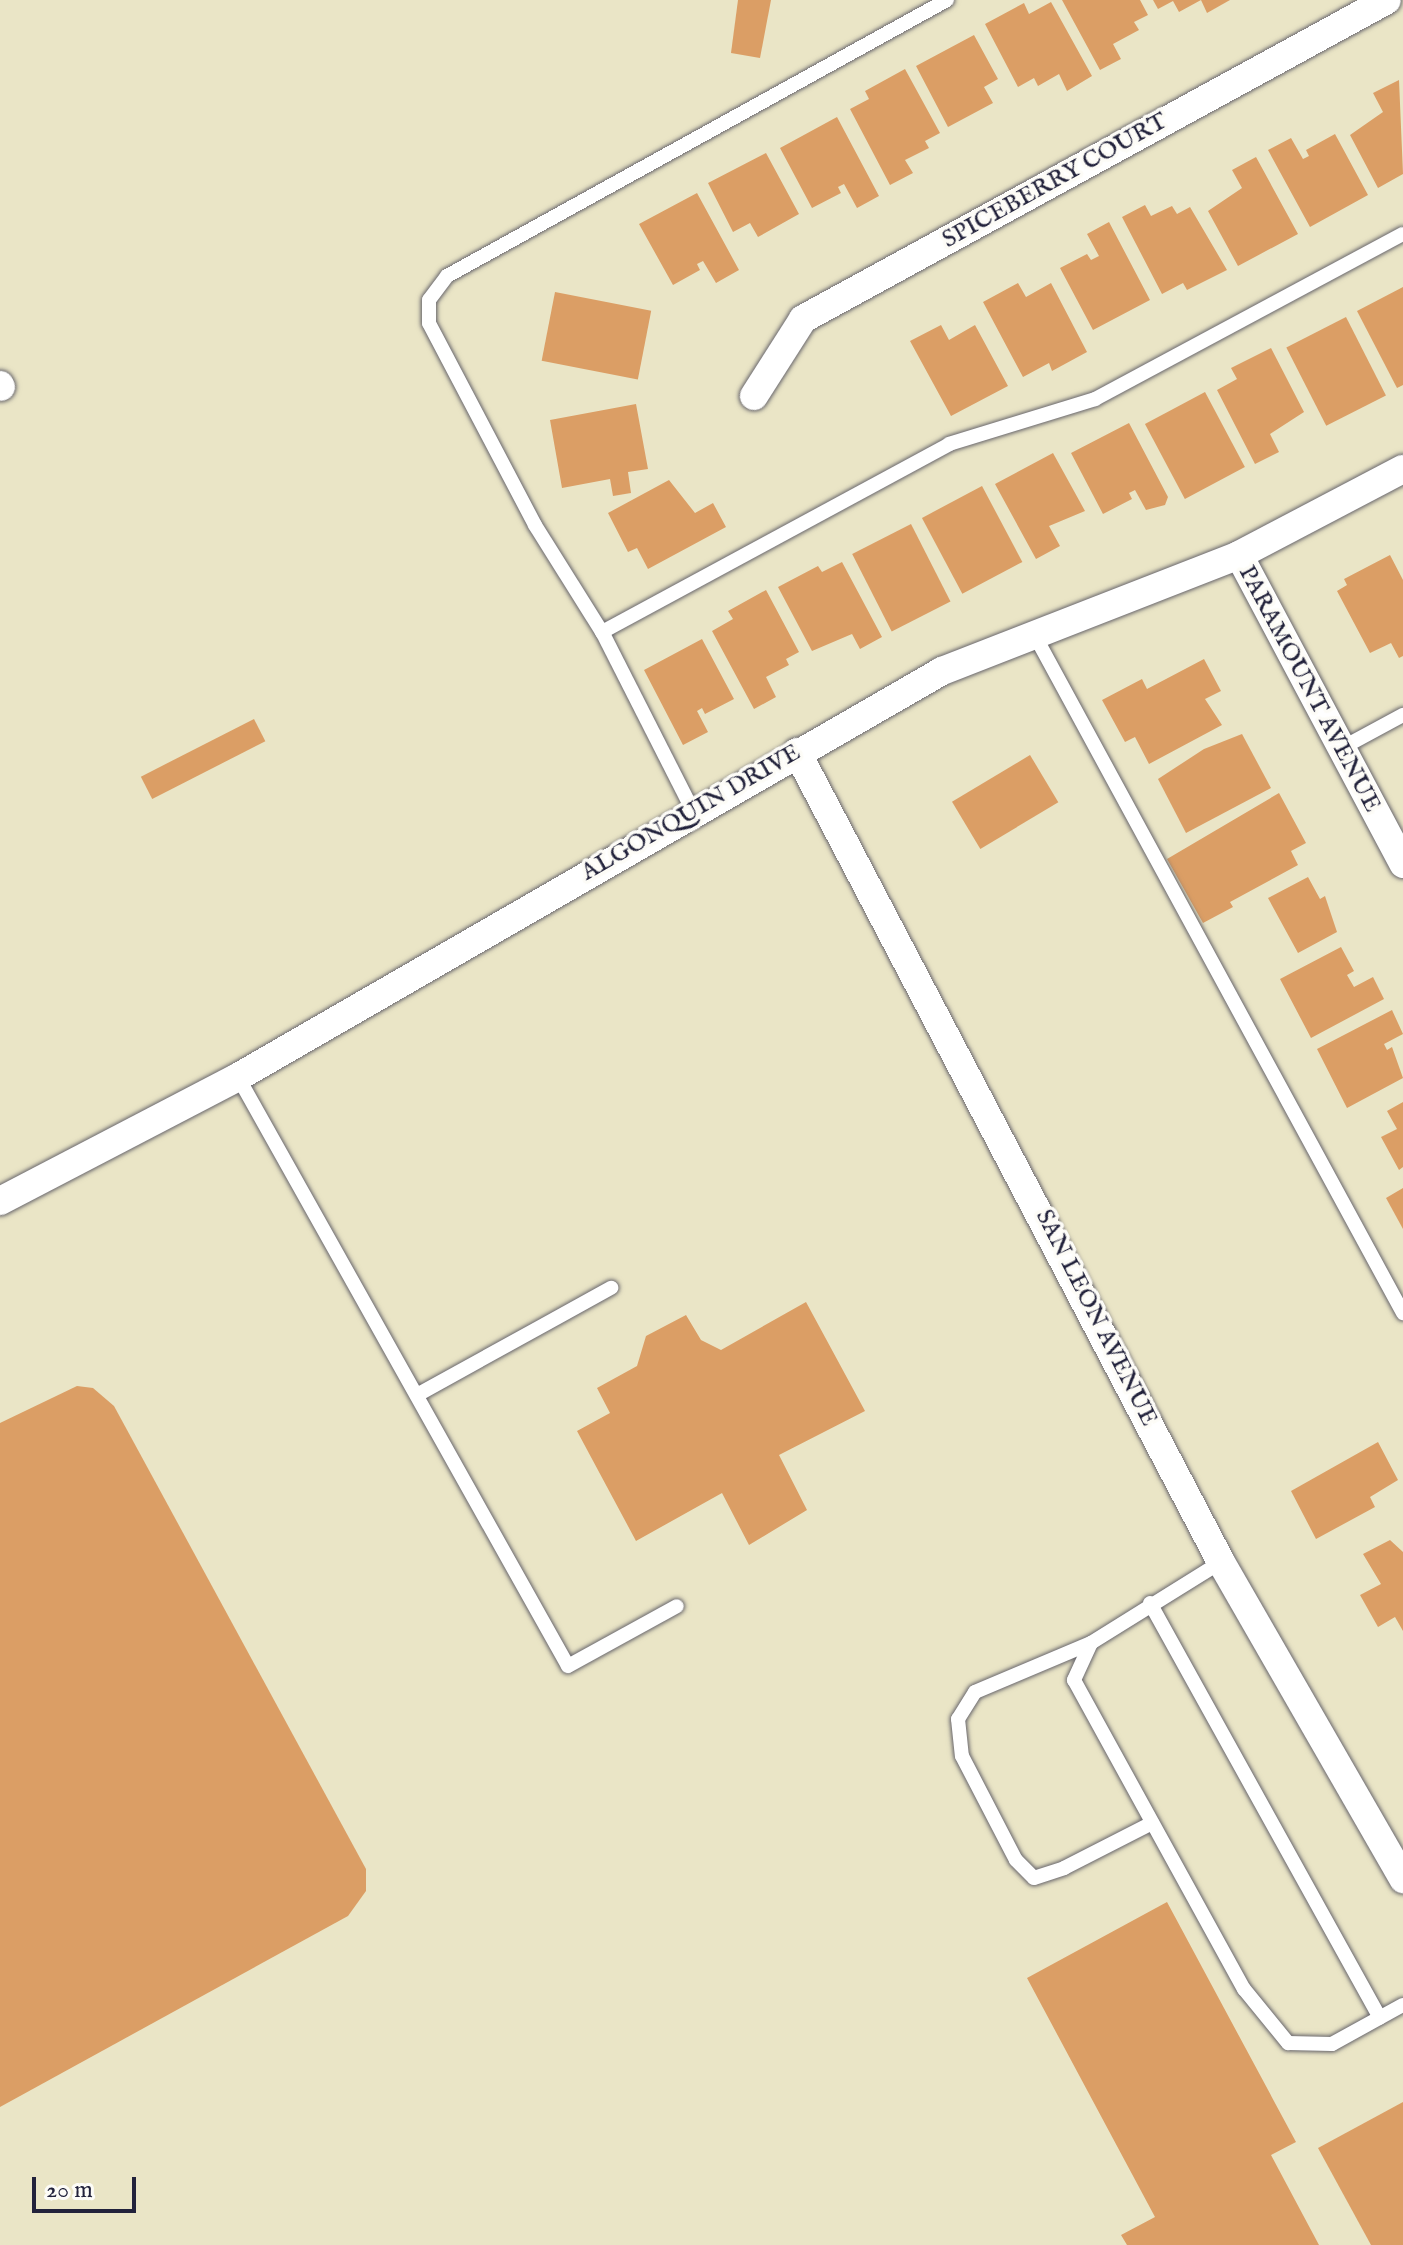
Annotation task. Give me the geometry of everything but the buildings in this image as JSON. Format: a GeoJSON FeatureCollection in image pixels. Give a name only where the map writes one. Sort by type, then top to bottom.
{"type":"FeatureCollection","features":[{"type":"Feature","properties":{"kind":"street","name":"SPICEBERRY COURT"},"geometry":{"type":"LineString","coordinates":[[754,396],[803,319],[1387,0]]}},
{"type":"Feature","properties":{"kind":"street","name":"ALGONQUIN DRIVE"},"geometry":{"type":"LineString","coordinates":[[0,1201],[238,1077],[693,811],[942,671],[1239,555],[1403,469]]}},
{"type":"Feature","properties":{"kind":"street","name":"PARAMOUNT AVENUE"},"geometry":{"type":"LineString","coordinates":[[1239,555],[1403,864]]}},
{"type":"Feature","properties":{"kind":"street","name":"SAN LEON AVENUE"},"geometry":{"type":"LineString","coordinates":[[797,752],[1004,1138],[1221,1562],[1403,1879]]}},
{"type":"Feature","properties":{"kind":"lane"},"geometry":{"type":"LineString","coordinates":[[693,811],[602,632],[535,525],[429,323],[429,300],[447,276],[947,0]]}},
{"type":"Feature","properties":{"kind":"lane"},"geometry":{"type":"LineString","coordinates":[[602,632],[949,444],[1095,399],[1403,234]]}},
{"type":"Feature","properties":{"kind":"lane"},"geometry":{"type":"LineString","coordinates":[[1034,634],[1403,1313]]}},
{"type":"Feature","properties":{"kind":"lane"},"geometry":{"type":"LineString","coordinates":[[1340,749],[1403,715]]}},
{"type":"Feature","properties":{"kind":"lane"},"geometry":{"type":"LineString","coordinates":[[238,1077],[568,1666],[677,1606]]}},
{"type":"Feature","properties":{"kind":"lane"},"geometry":{"type":"LineString","coordinates":[[417,1395],[611,1288]]}},
{"type":"Feature","properties":{"kind":"lane"},"geometry":{"type":"LineString","coordinates":[[1152,1823],[1064,1868],[1034,1878],[1016,1860],[962,1756],[958,1719],[975,1692],[1091,1643],[1150,1603],[1221,1562]]}},
{"type":"Feature","properties":{"kind":"lane"},"geometry":{"type":"LineString","coordinates":[[1150,1603],[1380,2018]]}},
{"type":"Feature","properties":{"kind":"lane"},"geometry":{"type":"LineString","coordinates":[[1091,1643],[1074,1680],[1244,1989],[1288,2043],[1332,2044],[1403,2005]]}}]}
